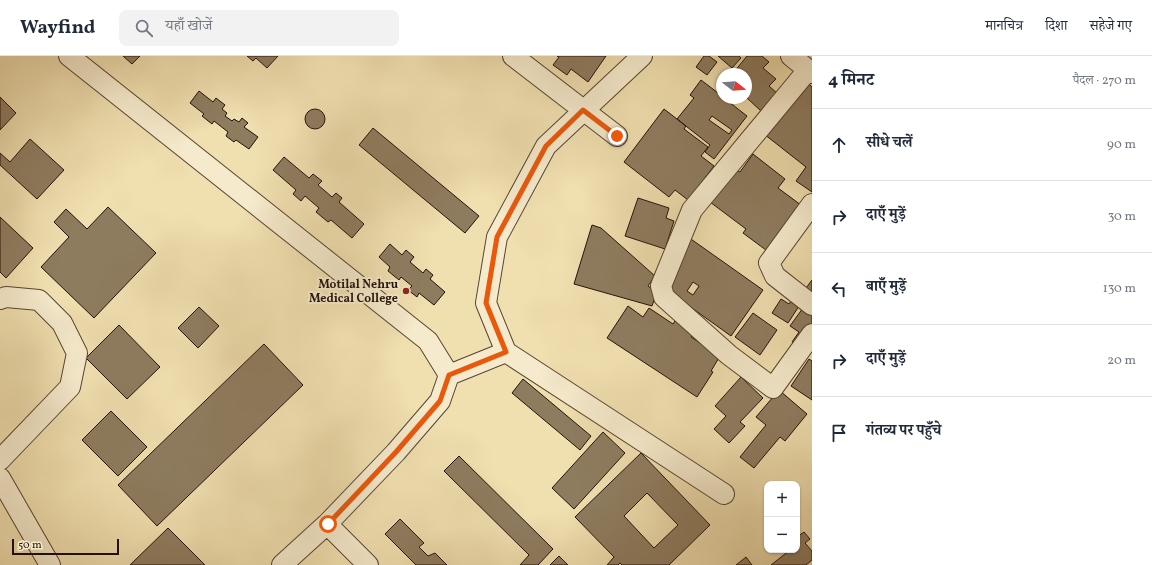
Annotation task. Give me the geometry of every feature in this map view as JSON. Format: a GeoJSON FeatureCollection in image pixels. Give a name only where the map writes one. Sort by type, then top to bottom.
{"type":"FeatureCollection","features":[{"type":"Feature","properties":{"kind":"street"},"geometry":{"type":"LineString","coordinates":[[69,56],[428,341],[449,375]]}},
{"type":"Feature","properties":{"kind":"street"},"geometry":{"type":"LineString","coordinates":[[513,56],[617,136]]}},
{"type":"Feature","properties":{"kind":"street"},"geometry":{"type":"LineString","coordinates":[[642,56],[546,146],[497,237],[486,303],[506,352],[724,494]]}},
{"type":"Feature","properties":{"kind":"street"},"geometry":{"type":"LineString","coordinates":[[791,56],[810,71],[692,210],[661,286],[664,296],[670,302],[729,355],[773,388],[812,334]]}},
{"type":"Feature","properties":{"kind":"street"},"geometry":{"type":"LineString","coordinates":[[812,204],[769,263],[775,276],[812,305]]}},
{"type":"Feature","properties":{"kind":"street"},"geometry":{"type":"LineString","coordinates":[[0,299],[6,297],[39,300],[62,323],[77,353],[70,387],[0,460]]}},
{"type":"Feature","properties":{"kind":"street"},"geometry":{"type":"LineString","coordinates":[[282,565],[328,524],[396,452],[440,401],[449,375],[506,352]]}},
{"type":"Feature","properties":{"kind":"street"},"geometry":{"type":"LineString","coordinates":[[0,478],[50,565]]}},
{"type":"Feature","properties":{"kind":"street"},"geometry":{"type":"LineString","coordinates":[[328,524],[368,565]]}},
{"type":"Feature","properties":{"kind":"building"},"geometry":{"type":"Polygon","coordinates":[[[123,56],[140,56],[132,64],[123,56]]]}},
{"type":"Feature","properties":{"kind":"building"},"geometry":{"type":"Polygon","coordinates":[[[247,56],[278,56],[267,68],[256,58],[253,61],[247,56]]]}},
{"type":"Feature","properties":{"kind":"building"},"geometry":{"type":"Polygon","coordinates":[[[557,56],[606,56],[588,82],[571,69],[567,75],[553,65],[559,57],[557,56]]]}},
{"type":"Feature","properties":{"kind":"building"},"geometry":{"type":"Polygon","coordinates":[[[704,56],[709,56],[717,62],[707,75],[696,67],[704,56]]]}},
{"type":"Feature","properties":{"kind":"building"},"geometry":{"type":"Polygon","coordinates":[[[718,56],[739,56],[741,58],[732,68],[718,56]]]}},
{"type":"Feature","properties":{"kind":"building"},"geometry":{"type":"Polygon","coordinates":[[[747,56],[762,56],[769,62],[763,68],[776,79],[769,86],[778,94],[762,112],[752,103],[752,68],[737,68],[747,56]]]}},
{"type":"Feature","properties":{"kind":"building"},"geometry":{"type":"Polygon","coordinates":[[[701,80],[716,91],[716,104],[732,104],[747,116],[714,159],[705,152],[710,145],[677,119],[694,98],[690,95],[701,80]],[[712,116],[709,120],[729,134],[732,130],[712,116]]]}},
{"type":"Feature","properties":{"kind":"building"},"geometry":{"type":"Polygon","coordinates":[[[809,84],[812,87],[812,192],[796,181],[806,167],[764,134],[797,89],[802,93],[809,84]]]}},
{"type":"Feature","properties":{"kind":"building"},"geometry":{"type":"Polygon","coordinates":[[[199,91],[213,102],[216,98],[225,105],[222,109],[227,113],[225,116],[232,121],[234,119],[239,122],[242,118],[248,123],[244,127],[258,137],[249,149],[236,140],[234,142],[226,136],[228,132],[214,121],[212,124],[202,116],[204,114],[190,103],[199,91]]]}},
{"type":"Feature","properties":{"kind":"building"},"geometry":{"type":"Polygon","coordinates":[[[0,97],[16,113],[0,130],[0,97]]]}},
{"type":"Feature","properties":{"kind":"building"},"geometry":{"type":"Polygon","coordinates":[[[311,109],[319,109],[325,115],[325,123],[319,129],[311,129],[305,123],[305,115],[311,109]]]}},
{"type":"Feature","properties":{"kind":"building"},"geometry":{"type":"Polygon","coordinates":[[[664,109],[686,126],[684,129],[708,147],[701,156],[714,166],[688,200],[675,190],[669,197],[624,162],[664,109]]]}},
{"type":"Feature","properties":{"kind":"building"},"geometry":{"type":"Polygon","coordinates":[[[373,128],[479,216],[465,233],[359,145],[373,128]]]}},
{"type":"Feature","properties":{"kind":"building"},"geometry":{"type":"Polygon","coordinates":[[[30,139],[64,170],[37,199],[0,165],[0,153],[10,162],[30,139]]]}},
{"type":"Feature","properties":{"kind":"building"},"geometry":{"type":"Polygon","coordinates":[[[753,154],[785,179],[778,188],[809,211],[774,256],[743,233],[746,229],[710,202],[735,169],[740,172],[753,154]]]}},
{"type":"Feature","properties":{"kind":"building"},"geometry":{"type":"Polygon","coordinates":[[[284,157],[309,178],[313,174],[322,181],[318,185],[332,197],[336,193],[342,198],[339,202],[364,224],[352,238],[331,220],[328,222],[316,212],[319,208],[305,196],[301,201],[293,194],[296,190],[273,170],[284,157]]]}},
{"type":"Feature","properties":{"kind":"building"},"geometry":{"type":"Polygon","coordinates":[[[638,198],[669,208],[666,218],[674,221],[665,249],[625,236],[638,198]]]}},
{"type":"Feature","properties":{"kind":"building"},"geometry":{"type":"Polygon","coordinates":[[[108,207],[156,253],[94,318],[41,267],[69,237],[54,222],[66,209],[87,229],[108,207]]]}},
{"type":"Feature","properties":{"kind":"building"},"geometry":{"type":"Polygon","coordinates":[[[0,217],[33,248],[6,278],[0,272],[0,217]]]}},
{"type":"Feature","properties":{"kind":"building"},"geometry":{"type":"Polygon","coordinates":[[[592,225],[601,228],[655,276],[648,286],[657,292],[652,306],[574,284],[592,225]]]}},
{"type":"Feature","properties":{"kind":"building"},"geometry":{"type":"Polygon","coordinates":[[[681,232],[763,290],[731,336],[664,288],[681,232]],[[693,282],[687,291],[693,295],[699,286],[693,282]]]}},
{"type":"Feature","properties":{"kind":"building"},"geometry":{"type":"Polygon","coordinates":[[[390,244],[402,255],[406,250],[414,257],[410,262],[423,273],[426,269],[433,275],[430,279],[445,292],[434,305],[419,293],[417,297],[408,290],[412,286],[401,277],[399,280],[388,271],[390,267],[379,257],[390,244]]]}},
{"type":"Feature","properties":{"kind":"building"},"geometry":{"type":"Polygon","coordinates":[[[812,280],[812,292],[806,288],[812,280]]]}},
{"type":"Feature","properties":{"kind":"building"},"geometry":{"type":"Polygon","coordinates":[[[796,293],[799,306],[788,323],[772,313],[781,299],[789,304],[796,293]]]}},
{"type":"Feature","properties":{"kind":"building"},"geometry":{"type":"Polygon","coordinates":[[[808,301],[812,303],[812,338],[804,350],[792,342],[799,332],[790,326],[808,301]]]}},
{"type":"Feature","properties":{"kind":"building"},"geometry":{"type":"Polygon","coordinates":[[[628,306],[643,317],[649,308],[673,324],[680,313],[699,325],[691,337],[720,356],[711,371],[713,372],[697,397],[607,338],[628,306]]]}},
{"type":"Feature","properties":{"kind":"building"},"geometry":{"type":"Polygon","coordinates":[[[199,307],[219,326],[198,348],[178,328],[199,307]]]}},
{"type":"Feature","properties":{"kind":"building"},"geometry":{"type":"Polygon","coordinates":[[[753,313],[777,330],[760,355],[735,337],[753,313]]]}},
{"type":"Feature","properties":{"kind":"building"},"geometry":{"type":"Polygon","coordinates":[[[119,325],[160,367],[127,399],[86,358],[119,325]]]}},
{"type":"Feature","properties":{"kind":"building"},"geometry":{"type":"Polygon","coordinates":[[[264,344],[303,385],[157,526],[118,485],[264,344]]]}},
{"type":"Feature","properties":{"kind":"building"},"geometry":{"type":"Polygon","coordinates":[[[809,359],[812,361],[812,400],[791,386],[809,359]]]}},
{"type":"Feature","properties":{"kind":"building"},"geometry":{"type":"Polygon","coordinates":[[[741,377],[763,398],[740,422],[745,426],[729,443],[714,429],[726,416],[715,406],[741,377]]]}},
{"type":"Feature","properties":{"kind":"building"},"geometry":{"type":"Polygon","coordinates":[[[523,379],[591,436],[580,450],[512,393],[523,379]]]}},
{"type":"Feature","properties":{"kind":"building"},"geometry":{"type":"Polygon","coordinates":[[[779,390],[807,414],[785,441],[780,437],[754,468],[740,457],[766,425],[756,417],[779,390]]]}},
{"type":"Feature","properties":{"kind":"building"},"geometry":{"type":"Polygon","coordinates":[[[111,411],[147,447],[118,476],[82,440],[111,411]]]}},
{"type":"Feature","properties":{"kind":"building"},"geometry":{"type":"Polygon","coordinates":[[[603,432],[625,453],[574,509],[552,488],[603,432]]]}},
{"type":"Feature","properties":{"kind":"building"},"geometry":{"type":"Polygon","coordinates":[[[641,453],[710,525],[669,565],[622,565],[620,563],[618,565],[607,565],[614,557],[575,517],[641,453]],[[647,493],[624,516],[654,548],[678,525],[647,493]]]}},
{"type":"Feature","properties":{"kind":"building"},"geometry":{"type":"Polygon","coordinates":[[[459,456],[553,549],[538,565],[520,565],[529,555],[444,471],[459,456]]]}},
{"type":"Feature","properties":{"kind":"building"},"geometry":{"type":"Polygon","coordinates":[[[400,519],[424,543],[419,547],[428,556],[435,553],[447,565],[416,565],[385,534],[400,519]]]}},
{"type":"Feature","properties":{"kind":"building"},"geometry":{"type":"Polygon","coordinates":[[[168,528],[205,565],[130,565],[168,528]]]}},
{"type":"Feature","properties":{"kind":"building"},"geometry":{"type":"Polygon","coordinates":[[[804,532],[810,539],[805,543],[812,551],[812,560],[806,565],[771,565],[786,553],[800,553],[800,535],[804,532]]]}},
{"type":"Feature","properties":{"kind":"building"},"geometry":{"type":"Polygon","coordinates":[[[559,556],[568,565],[550,565],[559,556]]]}},
{"type":"Feature","properties":{"kind":"building"},"geometry":{"type":"Polygon","coordinates":[[[746,557],[752,565],[736,565],[746,557]]]}},
{"type":"Feature","properties":{"kind":"place","name":"Motilal Nehru Medical College"},"geometry":{"type":"Point","coordinates":[406,291]}},
{"type":"Feature","properties":{"kind":"route"},"geometry":{"type":"LineString","coordinates":[[328,524],[396,452],[440,401],[449,375],[506,352],[486,303],[497,237],[546,146],[583,110],[617,136]]}}]}
